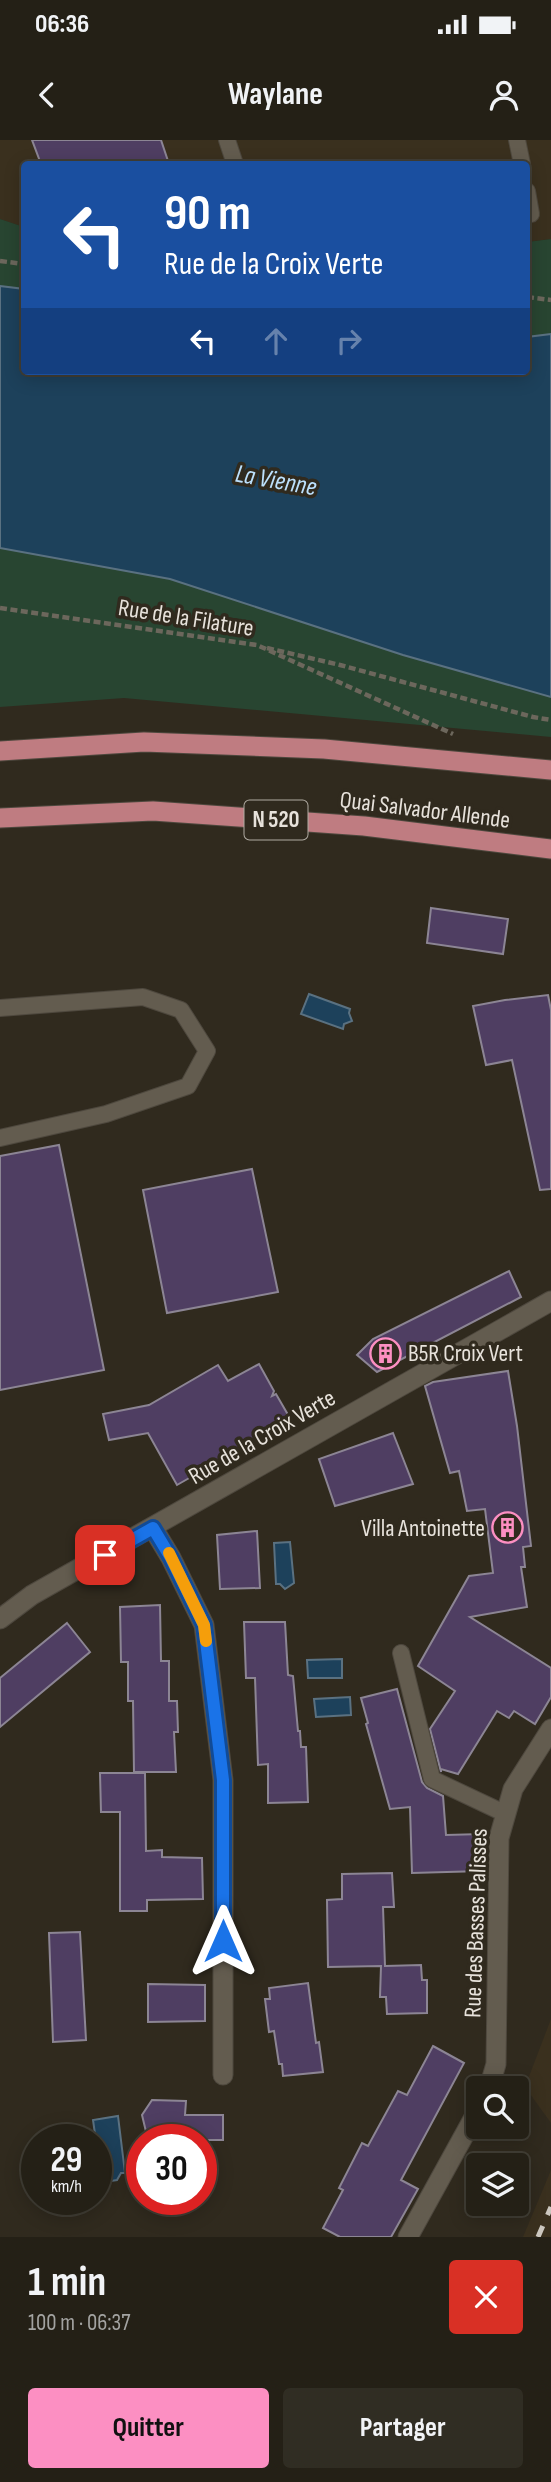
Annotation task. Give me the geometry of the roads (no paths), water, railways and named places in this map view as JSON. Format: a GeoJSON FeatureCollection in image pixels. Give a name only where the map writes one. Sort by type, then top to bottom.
{"type":"FeatureCollection","features":[{"type":"Feature","properties":{"kind":"main road","name":"Quai Salvador Allende"},"geometry":{"type":"LineString","coordinates":[[0,751],[144,742],[324,749],[551,770]]}},
{"type":"Feature","properties":{"kind":"main road","name":"Quai Salvador Allende"},"geometry":{"type":"LineString","coordinates":[[0,817],[153,811],[364,826],[551,849]]}},
{"type":"Feature","properties":{"kind":"street","name":"Rue de la Croix Verte"},"geometry":{"type":"LineString","coordinates":[[0,1619],[32,1595],[551,1301]]}},
{"type":"Feature","properties":{"kind":"street"},"geometry":{"type":"LineString","coordinates":[[153,1528],[204,1625],[223,1780],[223,2075]]}},
{"type":"Feature","properties":{"kind":"street","name":"Rue des Basses Palisses"},"geometry":{"type":"LineString","coordinates":[[492,2076],[496,2064],[499,1838],[513,1789],[551,1729]]}},
{"type":"Feature","properties":{"kind":"street"},"geometry":{"type":"LineString","coordinates":[[408,2237],[466,2132]]}},
{"type":"Feature","properties":{"kind":"lane"},"geometry":{"type":"LineString","coordinates":[[227,140],[234,161]]}},
{"type":"Feature","properties":{"kind":"lane"},"geometry":{"type":"LineString","coordinates":[[517,140],[521,161]]}},
{"type":"Feature","properties":{"kind":"lane"},"geometry":{"type":"LineString","coordinates":[[530,208],[531,214]]}},
{"type":"Feature","properties":{"kind":"lane"},"geometry":{"type":"LineString","coordinates":[[0,1008],[143,998],[181,1010],[207,1051],[188,1086],[106,1114],[0,1138]]}},
{"type":"Feature","properties":{"kind":"lane"},"geometry":{"type":"LineString","coordinates":[[401,1653],[432,1779],[506,1814]]}},
{"type":"Feature","properties":{"kind":"water","name":"La Vienne"},"geometry":{"type":"Polygon","coordinates":[[[0,286],[21,289],[21,375],[530,375],[530,337],[551,334],[551,697],[403,655],[170,579],[0,548],[0,286]]]}},
{"type":"Feature","properties":{"kind":"water"},"geometry":{"type":"Polygon","coordinates":[[[309,994],[350,1009],[352,1021],[344,1024],[343,1029],[301,1014],[309,994]]]}},
{"type":"Feature","properties":{"kind":"water"},"geometry":{"type":"Polygon","coordinates":[[[290,1542],[294,1583],[285,1589],[276,1584],[274,1543],[290,1542]]]}},
{"type":"Feature","properties":{"kind":"water"},"geometry":{"type":"Polygon","coordinates":[[[342,1659],[342,1678],[308,1678],[307,1660],[342,1659]]]}},
{"type":"Feature","properties":{"kind":"water"},"geometry":{"type":"Polygon","coordinates":[[[350,1697],[351,1715],[316,1717],[314,1699],[350,1697]]]}},
{"type":"Feature","properties":{"kind":"water"},"geometry":{"type":"Polygon","coordinates":[[[118,2116],[125,2173],[121,2173],[117,2180],[112,2181],[112,2124],[94,2124],[93,2120],[118,2116]]]}},
{"type":"Feature","properties":{"kind":"railway"},"geometry":{"type":"LineString","coordinates":[[538,2237],[551,2207]]}},
{"type":"Feature","properties":{"kind":"place","name":"B5R Croix Vert"},"geometry":{"type":"Point","coordinates":[385,1353]}},
{"type":"Feature","properties":{"kind":"place","name":"Villa Antoinette"},"geometry":{"type":"Point","coordinates":[508,1528]}}]}
